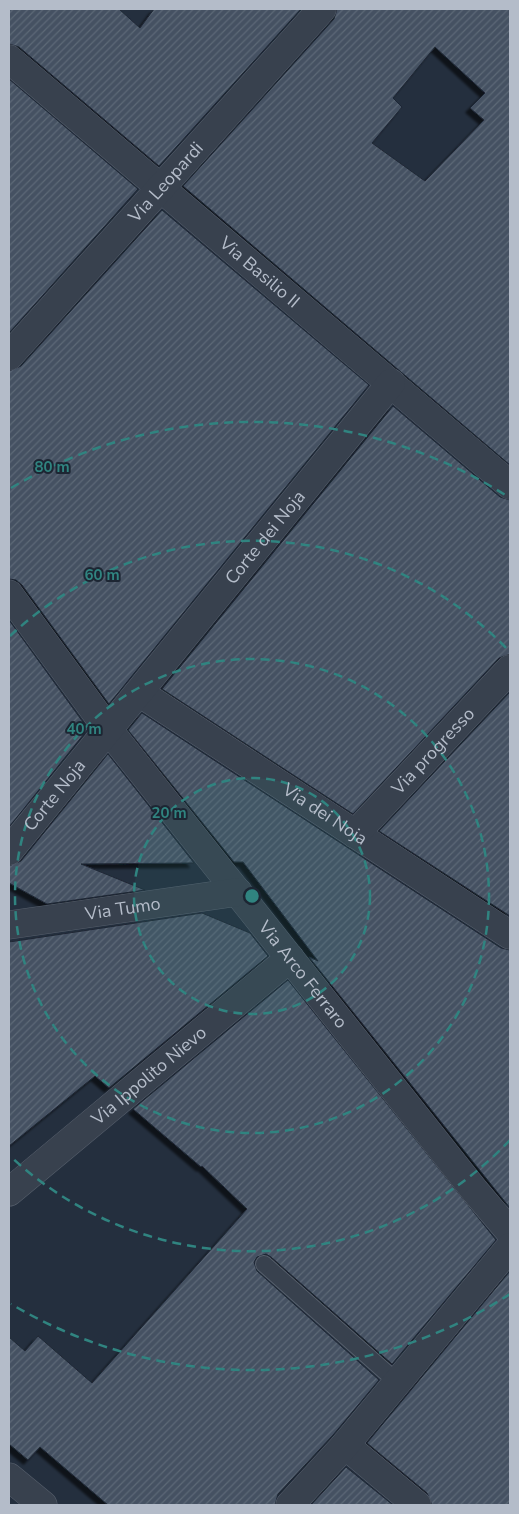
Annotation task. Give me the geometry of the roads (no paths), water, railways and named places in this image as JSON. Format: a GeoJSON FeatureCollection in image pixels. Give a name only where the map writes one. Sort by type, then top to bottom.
{"type":"FeatureCollection","features":[{"type":"Feature","properties":{"kind":"street","name":"Via Leopardi"},"geometry":{"type":"LineString","coordinates":[[9,356],[322,9]]}},
{"type":"Feature","properties":{"kind":"street","name":"Via Basilio II"},"geometry":{"type":"LineString","coordinates":[[9,59],[510,485]]}},
{"type":"Feature","properties":{"kind":"street","name":"Corte dei Noja"},"geometry":{"type":"LineString","coordinates":[[140,693],[391,383]]}},
{"type":"Feature","properties":{"kind":"street","name":"Via Arco Ferraro"},"geometry":{"type":"LineString","coordinates":[[9,594],[107,728],[475,1191],[510,1232]]}},
{"type":"Feature","properties":{"kind":"street","name":"Via progresso"},"geometry":{"type":"LineString","coordinates":[[355,834],[510,669]]}},
{"type":"Feature","properties":{"kind":"street","name":"Corte Noja"},"geometry":{"type":"LineString","coordinates":[[9,851],[107,728],[140,693]]}},
{"type":"Feature","properties":{"kind":"street","name":"Via dei Noja"},"geometry":{"type":"LineString","coordinates":[[140,693],[510,936]]}},
{"type":"Feature","properties":{"kind":"street","name":"Via Tumo"},"geometry":{"type":"LineString","coordinates":[[9,925],[238,892]]}},
{"type":"Feature","properties":{"kind":"street","name":"Via Ippolito Nievo"},"geometry":{"type":"LineString","coordinates":[[9,1192],[290,958]]}},
{"type":"Feature","properties":{"kind":"street"},"geometry":{"type":"LineString","coordinates":[[290,1505],[345,1445],[510,1247]]}},
{"type":"Feature","properties":{"kind":"street"},"geometry":{"type":"LineString","coordinates":[[345,1445],[417,1505]]}},
{"type":"Feature","properties":{"kind":"street"},"geometry":{"type":"LineString","coordinates":[[9,1476],[43,1505]]}},
{"type":"Feature","properties":{"kind":"lane"},"geometry":{"type":"LineString","coordinates":[[264,1264],[397,1382]]}}]}
